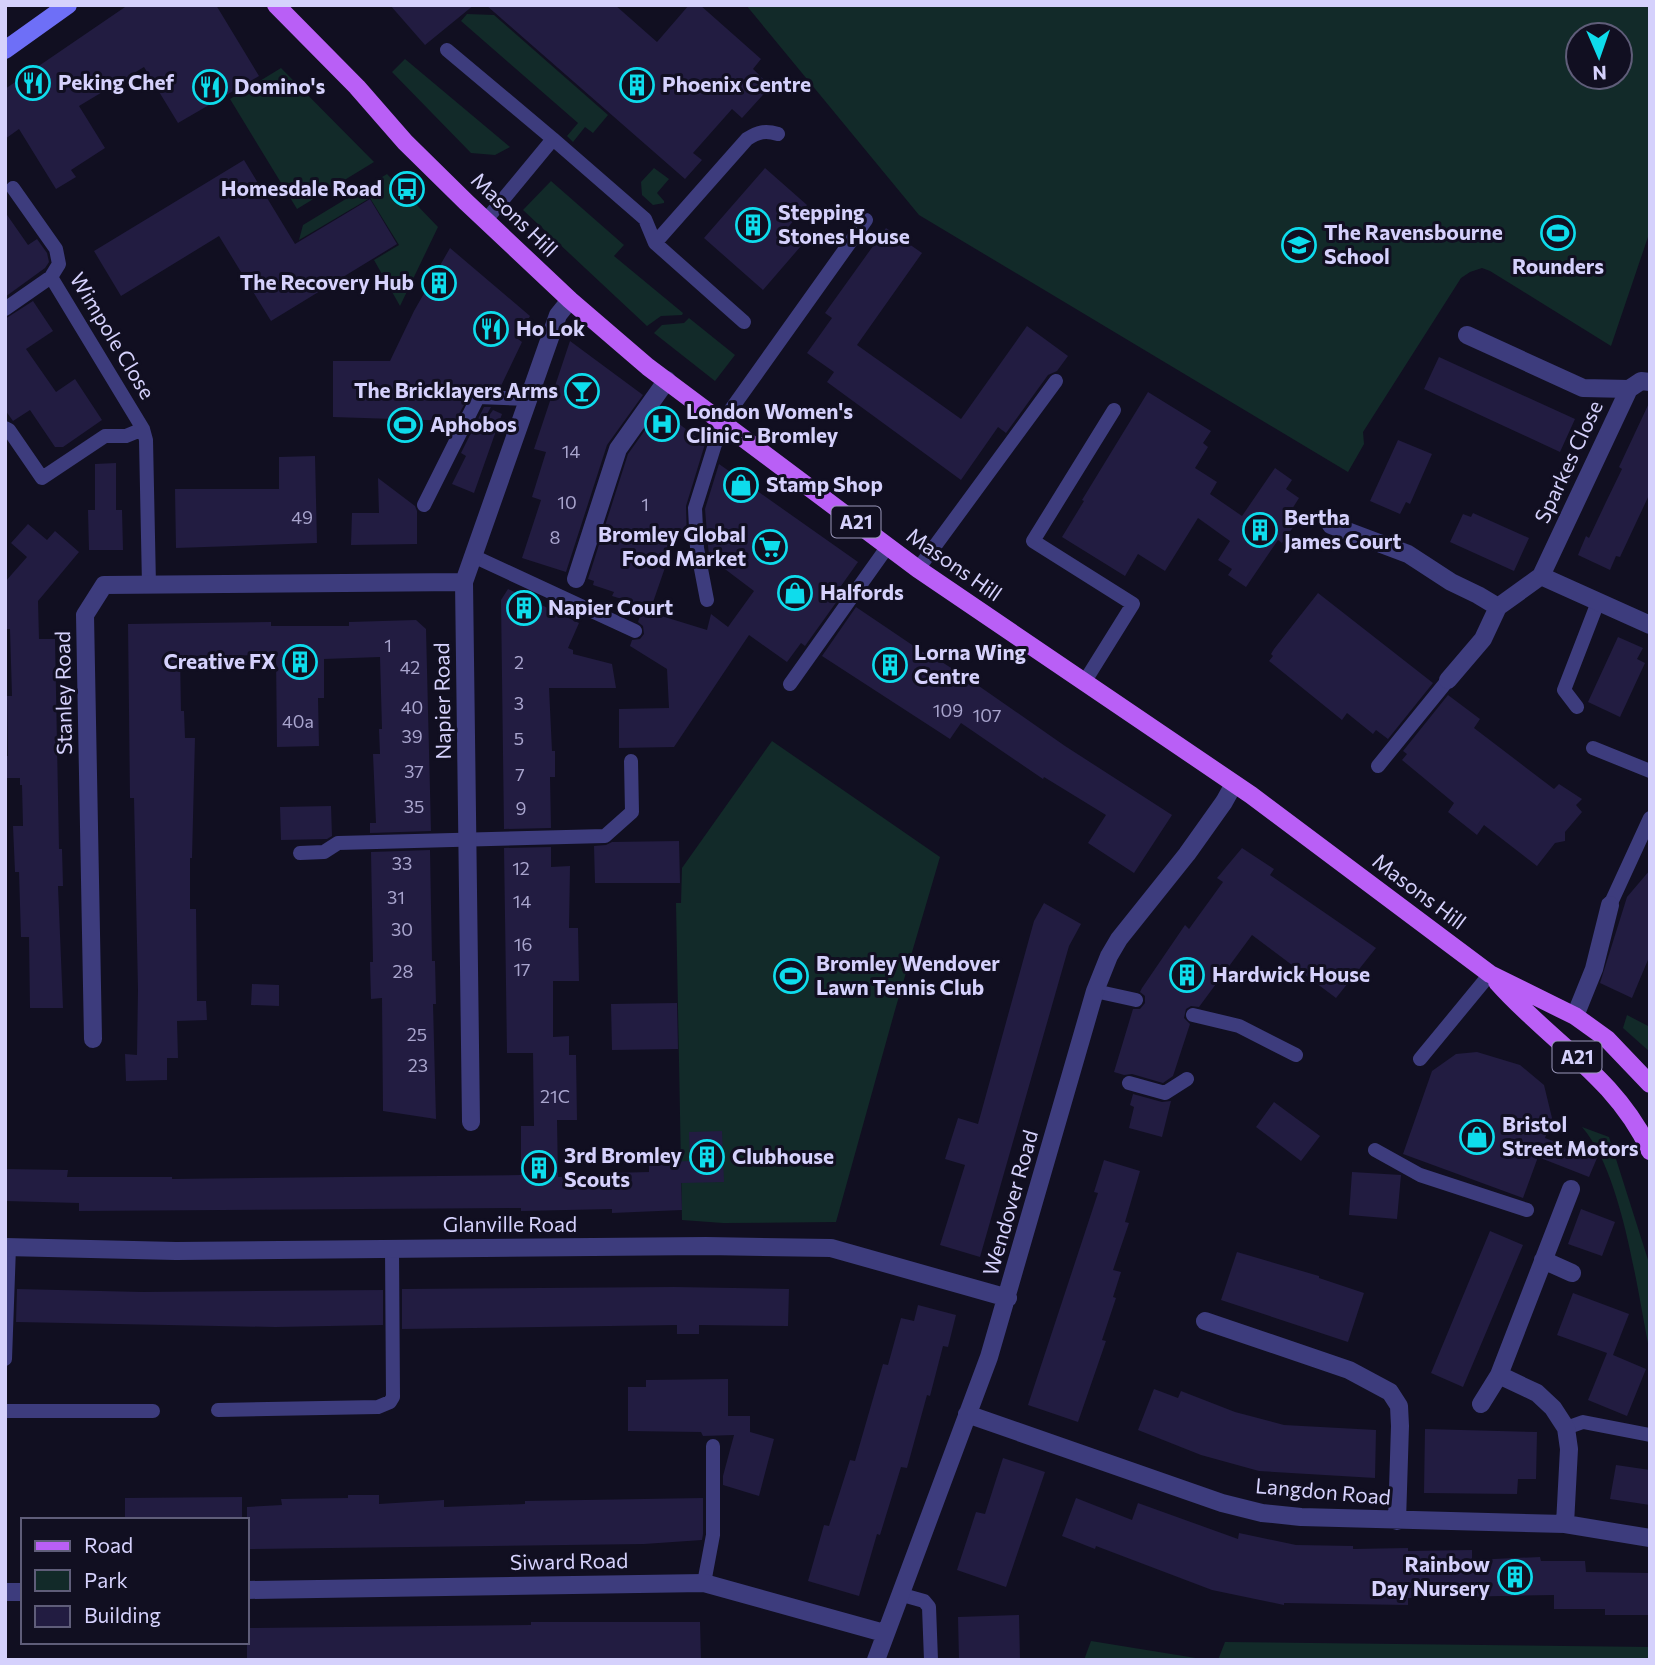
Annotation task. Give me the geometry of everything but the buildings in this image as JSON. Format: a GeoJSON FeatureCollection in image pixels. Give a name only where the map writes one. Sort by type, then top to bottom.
{"type":"FeatureCollection","features":[{"type":"Feature","properties":{"kind":"main road"},"geometry":{"type":"LineString","coordinates":[[5,50],[68,5]]}},
{"type":"Feature","properties":{"kind":"main road","name":"Masons Hill"},"geometry":{"type":"LineString","coordinates":[[276,5],[357,87],[405,142],[628,352],[918,569],[1234,784],[1490,975],[1575,1016],[1606,1039],[1650,1084]]}},
{"type":"Feature","properties":{"kind":"main road","name":"Masons Hill"},"geometry":{"type":"LineString","coordinates":[[1490,975],[1521,1010],[1588,1066],[1618,1098],[1650,1152]]}},
{"type":"Feature","properties":{"kind":"street","name":"Napier Road"},"geometry":{"type":"LineString","coordinates":[[471,1122],[464,582],[558,315],[570,300]]}},
{"type":"Feature","properties":{"kind":"street"},"geometry":{"type":"LineString","coordinates":[[1467,335],[1583,388],[1629,389]]}},
{"type":"Feature","properties":{"kind":"street"},"geometry":{"type":"LineString","coordinates":[[576,579],[618,449],[667,380]]}},
{"type":"Feature","properties":{"kind":"street","name":"Sparkes Close"},"geometry":{"type":"LineString","coordinates":[[1497,607],[1541,576],[1629,389],[1641,381],[1650,382]]}},
{"type":"Feature","properties":{"kind":"street"},"geometry":{"type":"LineString","coordinates":[[1331,525],[1408,554],[1497,607],[1483,639],[1448,680]]}},
{"type":"Feature","properties":{"kind":"street"},"geometry":{"type":"LineString","coordinates":[[1541,576],[1650,625]]}},
{"type":"Feature","properties":{"kind":"street","name":"Stanley Road"},"geometry":{"type":"LineString","coordinates":[[93,1039],[85,615],[104,585],[464,582]]}},
{"type":"Feature","properties":{"kind":"street","name":"Wendover Road"},"geometry":{"type":"LineString","coordinates":[[876,1660],[989,1357],[1095,991],[1109,956],[1119,939],[1187,854],[1234,784]]}},
{"type":"Feature","properties":{"kind":"street"},"geometry":{"type":"LineString","coordinates":[[1575,1016],[1594,969],[1611,905]]}},
{"type":"Feature","properties":{"kind":"street"},"geometry":{"type":"LineString","coordinates":[[1481,1404],[1499,1374],[1571,1189]]}},
{"type":"Feature","properties":{"kind":"street","name":"Glanville Road"},"geometry":{"type":"LineString","coordinates":[[7,1247],[176,1251],[706,1245],[831,1248],[1008,1298]]}},
{"type":"Feature","properties":{"kind":"street"},"geometry":{"type":"LineString","coordinates":[[1543,1260],[1572,1273]]}},
{"type":"Feature","properties":{"kind":"street"},"geometry":{"type":"LineString","coordinates":[[1205,1321],[1349,1370],[1390,1392],[1399,1406],[1397,1521]]}},
{"type":"Feature","properties":{"kind":"street"},"geometry":{"type":"LineString","coordinates":[[1499,1374],[1537,1393],[1553,1408],[1566,1428],[1569,1449],[1565,1524]]}},
{"type":"Feature","properties":{"kind":"street","name":"Langdon Road"},"geometry":{"type":"LineString","coordinates":[[967,1414],[1222,1503],[1262,1513],[1397,1521],[1565,1524],[1650,1538]]}},
{"type":"Feature","properties":{"kind":"street","name":"Siward Road"},"geometry":{"type":"LineString","coordinates":[[248,1590],[704,1583],[884,1633]]}},
{"type":"Feature","properties":{"kind":"lane"},"geometry":{"type":"LineString","coordinates":[[447,50],[645,219],[655,243],[744,322]]}},
{"type":"Feature","properties":{"kind":"lane"},"geometry":{"type":"LineString","coordinates":[[655,243],[747,139],[758,132],[778,134]]}},
{"type":"Feature","properties":{"kind":"lane"},"geometry":{"type":"LineString","coordinates":[[486,220],[553,139]]}},
{"type":"Feature","properties":{"kind":"lane"},"geometry":{"type":"LineString","coordinates":[[13,188],[56,249],[59,264],[51,277]]}},
{"type":"Feature","properties":{"kind":"lane"},"geometry":{"type":"LineString","coordinates":[[707,600],[697,548],[695,508],[722,422],[866,220]]}},
{"type":"Feature","properties":{"kind":"lane","name":"Wimpole Close"},"geometry":{"type":"LineString","coordinates":[[5,309],[51,277],[144,429],[149,585]]}},
{"type":"Feature","properties":{"kind":"lane"},"geometry":{"type":"LineString","coordinates":[[918,569],[1056,380]]}},
{"type":"Feature","properties":{"kind":"lane"},"geometry":{"type":"LineString","coordinates":[[424,505],[478,397],[528,398]]}},
{"type":"Feature","properties":{"kind":"lane"},"geometry":{"type":"LineString","coordinates":[[1085,681],[1133,604],[1032,541],[1114,410]]}},
{"type":"Feature","properties":{"kind":"lane","name":"Wimpole Close"},"geometry":{"type":"LineString","coordinates":[[5,428],[42,478],[105,436],[126,436],[144,429]]}},
{"type":"Feature","properties":{"kind":"lane"},"geometry":{"type":"LineString","coordinates":[[790,684],[888,546]]}},
{"type":"Feature","properties":{"kind":"lane"},"geometry":{"type":"LineString","coordinates":[[473,556],[635,631]]}},
{"type":"Feature","properties":{"kind":"lane"},"geometry":{"type":"LineString","coordinates":[[1577,707],[1564,690],[1598,602]]}},
{"type":"Feature","properties":{"kind":"lane"},"geometry":{"type":"LineString","coordinates":[[1378,766],[1448,680]]}},
{"type":"Feature","properties":{"kind":"lane"},"geometry":{"type":"LineString","coordinates":[[1593,748],[1650,771]]}},
{"type":"Feature","properties":{"kind":"lane"},"geometry":{"type":"LineString","coordinates":[[300,853],[324,852],[338,843],[605,836],[632,812],[631,761]]}},
{"type":"Feature","properties":{"kind":"lane"},"geometry":{"type":"LineString","coordinates":[[1611,905],[1650,818]]}},
{"type":"Feature","properties":{"kind":"lane"},"geometry":{"type":"LineString","coordinates":[[1420,1059],[1490,975]]}},
{"type":"Feature","properties":{"kind":"lane"},"geometry":{"type":"LineString","coordinates":[[1095,991],[1136,1000]]}},
{"type":"Feature","properties":{"kind":"lane"},"geometry":{"type":"LineString","coordinates":[[1194,1015],[1239,1026],[1296,1055]]}},
{"type":"Feature","properties":{"kind":"lane"},"geometry":{"type":"LineString","coordinates":[[1129,1083],[1165,1093],[1186,1079]]}},
{"type":"Feature","properties":{"kind":"lane"},"geometry":{"type":"LineString","coordinates":[[1375,1150],[1420,1175],[1527,1210]]}},
{"type":"Feature","properties":{"kind":"lane"},"geometry":{"type":"LineString","coordinates":[[5,1359],[7,1247]]}},
{"type":"Feature","properties":{"kind":"lane"},"geometry":{"type":"LineString","coordinates":[[218,1410],[378,1407],[390,1402],[393,1397],[392,1248]]}},
{"type":"Feature","properties":{"kind":"lane"},"geometry":{"type":"LineString","coordinates":[[5,1411],[153,1411]]}},
{"type":"Feature","properties":{"kind":"lane"},"geometry":{"type":"LineString","coordinates":[[1566,1428],[1583,1422],[1650,1434]]}},
{"type":"Feature","properties":{"kind":"lane"},"geometry":{"type":"LineString","coordinates":[[704,1583],[713,1535],[713,1446]]}},
{"type":"Feature","properties":{"kind":"lane"},"geometry":{"type":"LineString","coordinates":[[899,1594],[924,1601],[929,1607],[930,1660]]}},
{"type":"Feature","properties":{"kind":"green space","name":"The Ravensbourne School"},"geometry":{"type":"Polygon","coordinates":[[[746,5],[1650,5],[1650,231],[1611,346],[1490,271],[1482,268],[1470,272],[1461,278],[1363,432],[1364,444],[1348,472],[919,215],[746,5]]]}},
{"type":"Feature","properties":{"kind":"green space"},"geometry":{"type":"Polygon","coordinates":[[[467,14],[494,15],[608,115],[593,133],[585,127],[573,142],[567,136],[578,123],[461,21],[467,14]]]}},
{"type":"Feature","properties":{"kind":"green space"},"geometry":{"type":"Polygon","coordinates":[[[405,59],[510,147],[495,155],[471,153],[392,72],[405,59]]]}},
{"type":"Feature","properties":{"kind":"green space"},"geometry":{"type":"Polygon","coordinates":[[[281,68],[374,162],[297,209],[230,99],[281,68]]]}},
{"type":"Feature","properties":{"kind":"green space"},"geometry":{"type":"Polygon","coordinates":[[[654,168],[669,179],[657,193],[664,203],[653,205],[642,195],[641,182],[654,168]]]}},
{"type":"Feature","properties":{"kind":"green space"},"geometry":{"type":"Polygon","coordinates":[[[387,174],[438,227],[400,306],[374,260],[399,245],[370,198],[299,240],[303,225],[387,174]]]}},
{"type":"Feature","properties":{"kind":"green space"},"geometry":{"type":"Polygon","coordinates":[[[551,181],[624,245],[614,256],[683,313],[682,315],[661,316],[647,326],[523,210],[551,181]]]}},
{"type":"Feature","properties":{"kind":"green space"},"geometry":{"type":"Polygon","coordinates":[[[689,318],[735,355],[715,381],[654,333],[662,325],[684,323],[689,318]]]}},
{"type":"Feature","properties":{"kind":"green space","name":"Bromley Wendover Lawn Tennis Club"},"geometry":{"type":"Polygon","coordinates":[[[772,741],[940,857],[836,1222],[723,1223],[682,1220],[676,903],[681,903],[682,868],[772,741]]]}},
{"type":"Feature","properties":{"kind":"green space"},"geometry":{"type":"Polygon","coordinates":[[[1627,1015],[1650,1027],[1650,1052],[1623,1028],[1627,1015]]]}},
{"type":"Feature","properties":{"kind":"green space"},"geometry":{"type":"Polygon","coordinates":[[[1582,1127],[1609,1137],[1650,1266],[1650,1353],[1634,1267],[1618,1203],[1608,1173],[1582,1127]]]}},
{"type":"Feature","properties":{"kind":"green space"},"geometry":{"type":"Polygon","coordinates":[[[1091,1641],[1208,1660],[1084,1660],[1091,1641]]]}},
{"type":"Feature","properties":{"kind":"green space"},"geometry":{"type":"Polygon","coordinates":[[[1225,1642],[1650,1647],[1650,1660],[1218,1660],[1225,1642]]]}},
{"type":"Feature","properties":{"kind":"place","name":"Peking Chef"},"geometry":{"type":"Point","coordinates":[33,83]}},
{"type":"Feature","properties":{"kind":"place","name":"Phoenix Centre"},"geometry":{"type":"Point","coordinates":[637,85]}},
{"type":"Feature","properties":{"kind":"place","name":"Domino's"},"geometry":{"type":"Point","coordinates":[210,87]}},
{"type":"Feature","properties":{"kind":"place","name":"Homesdale Road"},"geometry":{"type":"Point","coordinates":[407,189]}},
{"type":"Feature","properties":{"kind":"place","name":"Stepping Stones House"},"geometry":{"type":"Point","coordinates":[753,225]}},
{"type":"Feature","properties":{"kind":"place","name":"Rounders"},"geometry":{"type":"Point","coordinates":[1558,233]}},
{"type":"Feature","properties":{"kind":"place","name":"The Ravensbourne School"},"geometry":{"type":"Point","coordinates":[1299,245]}},
{"type":"Feature","properties":{"kind":"place","name":"The Recovery Hub"},"geometry":{"type":"Point","coordinates":[439,283]}},
{"type":"Feature","properties":{"kind":"place","name":"Ho Lok"},"geometry":{"type":"Point","coordinates":[491,329]}},
{"type":"Feature","properties":{"kind":"place","name":"The Bricklayers Arms"},"geometry":{"type":"Point","coordinates":[582,391]}},
{"type":"Feature","properties":{"kind":"place","name":"London Women's Clinic - Bromley"},"geometry":{"type":"Point","coordinates":[662,424]}},
{"type":"Feature","properties":{"kind":"place","name":"Aphobos"},"geometry":{"type":"Point","coordinates":[405,425]}},
{"type":"Feature","properties":{"kind":"place","name":"Stamp Shop"},"geometry":{"type":"Point","coordinates":[741,485]}},
{"type":"Feature","properties":{"kind":"place","name":"Bertha James Court"},"geometry":{"type":"Point","coordinates":[1260,530]}},
{"type":"Feature","properties":{"kind":"place","name":"Bromley Global Food Market"},"geometry":{"type":"Point","coordinates":[770,547]}},
{"type":"Feature","properties":{"kind":"place","name":"Halfords"},"geometry":{"type":"Point","coordinates":[795,593]}},
{"type":"Feature","properties":{"kind":"place","name":"Napier Court"},"geometry":{"type":"Point","coordinates":[524,608]}},
{"type":"Feature","properties":{"kind":"place","name":"Creative FX"},"geometry":{"type":"Point","coordinates":[300,662]}},
{"type":"Feature","properties":{"kind":"place","name":"Lorna Wing Centre"},"geometry":{"type":"Point","coordinates":[890,665]}},
{"type":"Feature","properties":{"kind":"place","name":"Hardwick House"},"geometry":{"type":"Point","coordinates":[1187,975]}},
{"type":"Feature","properties":{"kind":"place","name":"Bromley Wendover Lawn Tennis Club"},"geometry":{"type":"Point","coordinates":[791,976]}},
{"type":"Feature","properties":{"kind":"place","name":"Bristol Street Motors"},"geometry":{"type":"Point","coordinates":[1477,1137]}},
{"type":"Feature","properties":{"kind":"place","name":"Clubhouse"},"geometry":{"type":"Point","coordinates":[707,1157]}},
{"type":"Feature","properties":{"kind":"place","name":"3rd Bromley Scouts"},"geometry":{"type":"Point","coordinates":[539,1168]}},
{"type":"Feature","properties":{"kind":"place","name":"Rainbow Day Nursery"},"geometry":{"type":"Point","coordinates":[1515,1577]}}]}
